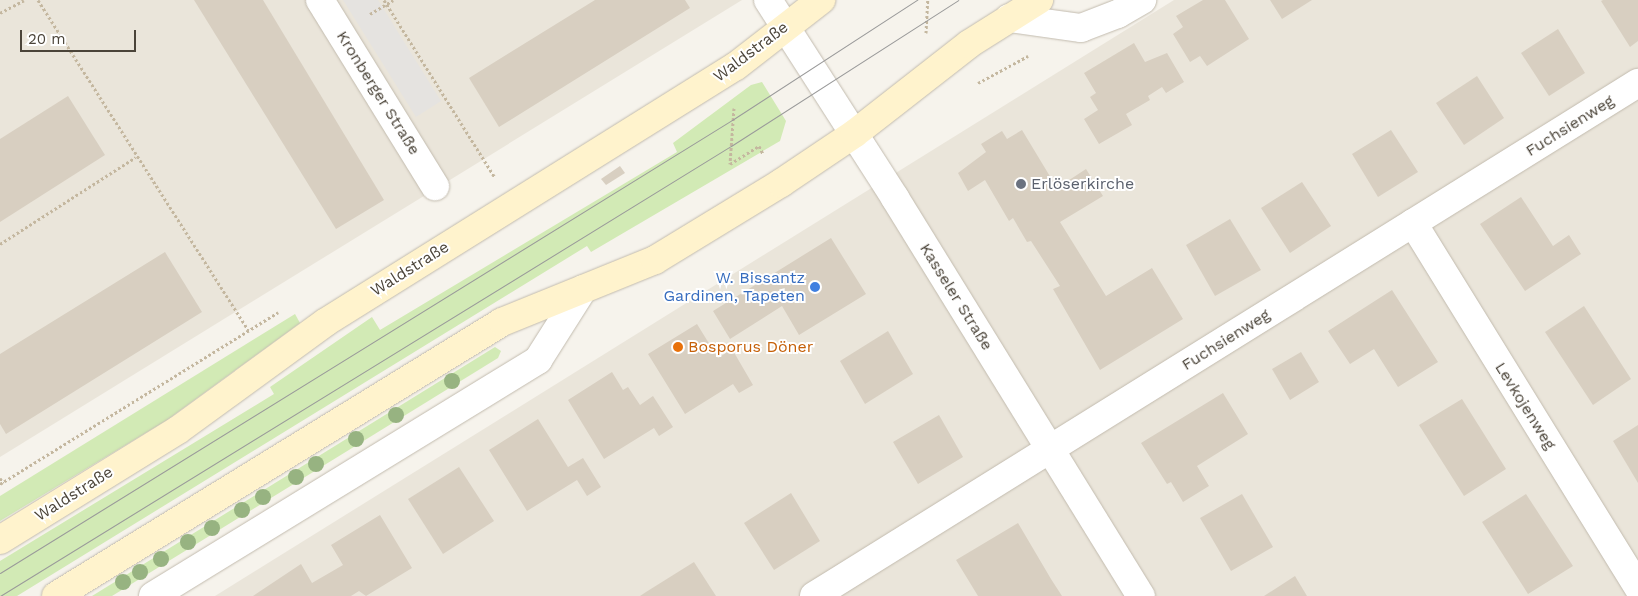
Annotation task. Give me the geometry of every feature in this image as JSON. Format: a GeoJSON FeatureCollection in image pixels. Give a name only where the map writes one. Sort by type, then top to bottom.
{"type":"FeatureCollection","features":[{"type":"Feature","properties":{"kind":"main road","name":"Waldstraße"},"geometry":{"type":"LineString","coordinates":[[0,540],[178,430],[326,322],[736,66],[785,26],[821,0]]}},
{"type":"Feature","properties":{"kind":"main road"},"geometry":{"type":"LineString","coordinates":[[56,596],[502,322],[655,260],[781,183],[854,134],[969,44],[1039,0]]}},
{"type":"Feature","properties":{"kind":"street","name":"Kronberger Straße"},"geometry":{"type":"LineString","coordinates":[[320,0],[435,186]]}},
{"type":"Feature","properties":{"kind":"street","name":"Kasseler Straße"},"geometry":{"type":"LineString","coordinates":[[768,0],[854,134],[1141,596]]}},
{"type":"Feature","properties":{"kind":"street"},"geometry":{"type":"LineString","coordinates":[[1010,18],[1081,28],[1118,14],[1142,0]]}},
{"type":"Feature","properties":{"kind":"street","name":"Fuchsienweg"},"geometry":{"type":"LineString","coordinates":[[814,596],[1638,83]]}},
{"type":"Feature","properties":{"kind":"street","name":"Levkojenweg"},"geometry":{"type":"LineString","coordinates":[[1413,223],[1638,588]]}},
{"type":"Feature","properties":{"kind":"street"},"geometry":{"type":"LineString","coordinates":[[154,596],[538,360],[584,289]]}},
{"type":"Feature","properties":{"kind":"path"},"geometry":{"type":"LineString","coordinates":[[0,13],[24,0]]}},
{"type":"Feature","properties":{"kind":"path"},"geometry":{"type":"LineString","coordinates":[[38,0],[136,157],[248,330]]}},
{"type":"Feature","properties":{"kind":"path"},"geometry":{"type":"LineString","coordinates":[[384,0],[494,177]]}},
{"type":"Feature","properties":{"kind":"path"},"geometry":{"type":"LineString","coordinates":[[734,99],[730,164],[759,146],[781,183]]}},
{"type":"Feature","properties":{"kind":"path"},"geometry":{"type":"LineString","coordinates":[[0,244],[136,157]]}},
{"type":"Feature","properties":{"kind":"path"},"geometry":{"type":"LineString","coordinates":[[486,182],[503,172]]}},
{"type":"Feature","properties":{"kind":"path"},"geometry":{"type":"LineString","coordinates":[[0,478],[1,483],[281,310]]}},
{"type":"Feature","properties":{"kind":"shaded area"},"geometry":{"type":"Polygon","coordinates":[[[0,0],[742,0],[0,457],[0,0]]]}},
{"type":"Feature","properties":{"kind":"shaded area"},"geometry":{"type":"Polygon","coordinates":[[[343,0],[378,0],[441,101],[416,117],[343,0]]]}},
{"type":"Feature","properties":{"kind":"shaded area"},"geometry":{"type":"Polygon","coordinates":[[[1174,0],[1638,0],[1638,596],[215,596],[1174,0]]]}},
{"type":"Feature","properties":{"kind":"green space"},"geometry":{"type":"Polygon","coordinates":[[[762,82],[786,121],[780,141],[591,252],[587,246],[17,596],[0,596],[0,561],[274,394],[270,387],[372,317],[380,330],[677,152],[673,143],[751,85],[762,82]]]}},
{"type":"Feature","properties":{"kind":"green space"},"geometry":{"type":"Polygon","coordinates":[[[295,314],[300,323],[167,420],[0,521],[0,496],[295,314]]]}},
{"type":"Feature","properties":{"kind":"green space"},"geometry":{"type":"Polygon","coordinates":[[[495,347],[501,351],[498,358],[112,596],[92,596],[495,347]]]}},
{"type":"Feature","properties":{"kind":"building"},"geometry":{"type":"Polygon","coordinates":[[[194,0],[263,0],[384,200],[336,229],[194,0]]]}},
{"type":"Feature","properties":{"kind":"building"},"geometry":{"type":"Polygon","coordinates":[[[595,0],[685,0],[690,8],[499,127],[469,78],[595,0]]]}},
{"type":"Feature","properties":{"kind":"building"},"geometry":{"type":"Polygon","coordinates":[[[1203,0],[1225,0],[1249,39],[1207,66],[1200,56],[1190,62],[1173,34],[1183,27],[1176,16],[1203,0]]]}},
{"type":"Feature","properties":{"kind":"building"},"geometry":{"type":"Polygon","coordinates":[[[1270,0],[1312,0],[1282,19],[1270,0]]]}},
{"type":"Feature","properties":{"kind":"building"},"geometry":{"type":"Polygon","coordinates":[[[1638,0],[1638,41],[1630,47],[1601,1],[1638,0]]]}},
{"type":"Feature","properties":{"kind":"building"},"geometry":{"type":"Polygon","coordinates":[[[1558,29],[1585,73],[1549,96],[1521,53],[1558,29]]]}},
{"type":"Feature","properties":{"kind":"building"},"geometry":{"type":"Polygon","coordinates":[[[1134,43],[1145,62],[1167,53],[1184,82],[1166,93],[1162,87],[1148,96],[1150,100],[1126,114],[1132,125],[1099,144],[1084,119],[1098,110],[1090,97],[1096,93],[1084,73],[1134,43]]]}},
{"type":"Feature","properties":{"kind":"building"},"geometry":{"type":"Polygon","coordinates":[[[1477,76],[1504,118],[1464,145],[1436,103],[1477,76]]]}},
{"type":"Feature","properties":{"kind":"building"},"geometry":{"type":"Polygon","coordinates":[[[68,96],[105,155],[0,222],[0,139],[68,96]]]}},
{"type":"Feature","properties":{"kind":"building"},"geometry":{"type":"Polygon","coordinates":[[[1022,130],[1057,188],[1086,169],[1103,196],[1060,222],[1106,296],[1152,268],[1183,319],[1100,370],[1053,289],[1060,286],[1031,241],[1027,242],[1013,218],[1009,221],[985,180],[968,191],[958,173],[986,152],[981,144],[1002,131],[1007,139],[1022,130]]]}},
{"type":"Feature","properties":{"kind":"building"},"geometry":{"type":"Polygon","coordinates":[[[1391,130],[1418,172],[1378,197],[1352,154],[1391,130]]]}},
{"type":"Feature","properties":{"kind":"building"},"geometry":{"type":"Polygon","coordinates":[[[620,166],[625,173],[606,185],[601,179],[620,166]]]}},
{"type":"Feature","properties":{"kind":"building"},"geometry":{"type":"Polygon","coordinates":[[[1302,182],[1331,226],[1290,253],[1261,208],[1302,182]]]}},
{"type":"Feature","properties":{"kind":"building"},"geometry":{"type":"Polygon","coordinates":[[[1521,197],[1553,246],[1569,235],[1581,254],[1525,291],[1480,224],[1521,197]]]}},
{"type":"Feature","properties":{"kind":"building"},"geometry":{"type":"Polygon","coordinates":[[[1230,219],[1261,270],[1215,296],[1186,245],[1230,219]]]}},
{"type":"Feature","properties":{"kind":"building","name":"W. Bissantz Gardinen, Tapeten"},"geometry":{"type":"Polygon","coordinates":[[[831,238],[866,294],[799,335],[782,306],[730,339],[713,311],[831,238]]]}},
{"type":"Feature","properties":{"kind":"building"},"geometry":{"type":"Polygon","coordinates":[[[165,252],[202,312],[6,434],[0,424],[0,354],[165,252]]]}},
{"type":"Feature","properties":{"kind":"building"},"geometry":{"type":"Polygon","coordinates":[[[1392,290],[1438,362],[1398,387],[1374,349],[1350,364],[1328,331],[1392,290]]]}},
{"type":"Feature","properties":{"kind":"building"},"geometry":{"type":"Polygon","coordinates":[[[1584,306],[1631,379],[1593,405],[1545,332],[1584,306]]]}},
{"type":"Feature","properties":{"kind":"building"},"geometry":{"type":"Polygon","coordinates":[[[697,324],[718,358],[732,349],[753,385],[739,393],[733,384],[685,414],[648,354],[697,324]]]}},
{"type":"Feature","properties":{"kind":"building"},"geometry":{"type":"Polygon","coordinates":[[[888,331],[913,374],[865,404],[840,361],[888,331]]]}},
{"type":"Feature","properties":{"kind":"building"},"geometry":{"type":"Polygon","coordinates":[[[1301,352],[1319,382],[1290,400],[1272,369],[1301,352]]]}},
{"type":"Feature","properties":{"kind":"building"},"geometry":{"type":"Polygon","coordinates":[[[612,372],[623,390],[628,387],[640,405],[653,396],[673,427],[659,436],[654,428],[604,459],[568,400],[612,372]]]}},
{"type":"Feature","properties":{"kind":"building"},"geometry":{"type":"Polygon","coordinates":[[[1223,393],[1248,434],[1197,466],[1209,486],[1183,502],[1171,482],[1167,484],[1141,443],[1223,393]]]}},
{"type":"Feature","properties":{"kind":"building"},"geometry":{"type":"Polygon","coordinates":[[[1462,399],[1506,469],[1464,496],[1419,425],[1462,399]]]}},
{"type":"Feature","properties":{"kind":"building"},"geometry":{"type":"Polygon","coordinates":[[[939,415],[963,457],[918,484],[893,442],[939,415]]]}},
{"type":"Feature","properties":{"kind":"building"},"geometry":{"type":"Polygon","coordinates":[[[538,419],[568,467],[583,458],[601,487],[587,496],[577,480],[527,511],[489,450],[538,419]]]}},
{"type":"Feature","properties":{"kind":"building"},"geometry":{"type":"Polygon","coordinates":[[[1638,425],[1638,483],[1613,441],[1638,425]]]}},
{"type":"Feature","properties":{"kind":"building"},"geometry":{"type":"Polygon","coordinates":[[[459,467],[494,521],[443,554],[408,499],[459,467]]]}},
{"type":"Feature","properties":{"kind":"building"},"geometry":{"type":"Polygon","coordinates":[[[791,493],[820,541],[774,570],[744,523],[791,493]]]}},
{"type":"Feature","properties":{"kind":"building"},"geometry":{"type":"Polygon","coordinates":[[[1242,494],[1273,547],[1231,571],[1200,518],[1242,494]]]}},
{"type":"Feature","properties":{"kind":"building"},"geometry":{"type":"Polygon","coordinates":[[[1526,494],[1573,566],[1528,594],[1482,522],[1526,494]]]}},
{"type":"Feature","properties":{"kind":"building"},"geometry":{"type":"Polygon","coordinates":[[[380,515],[412,568],[366,596],[359,591],[351,596],[253,596],[301,564],[312,583],[343,565],[331,545],[380,515]]]}},
{"type":"Feature","properties":{"kind":"building"},"geometry":{"type":"Polygon","coordinates":[[[1018,523],[1062,596],[978,596],[956,560],[1018,523]]]}},
{"type":"Feature","properties":{"kind":"building"},"geometry":{"type":"Polygon","coordinates":[[[694,562],[716,596],[640,596],[646,592],[694,562]]]}},
{"type":"Feature","properties":{"kind":"building"},"geometry":{"type":"Polygon","coordinates":[[[1295,576],[1307,596],[1264,596],[1295,576]]]}},
{"type":"Feature","properties":{"kind":"tram line"},"geometry":{"type":"LineString","coordinates":[[0,573],[732,120],[917,0]]}},
{"type":"Feature","properties":{"kind":"tram line"},"geometry":{"type":"LineString","coordinates":[[0,596],[731,146],[958,0]]}},
{"type":"Feature","properties":{"kind":"place","name":"Erlöserkirche"},"geometry":{"type":"Point","coordinates":[1021,184]}},
{"type":"Feature","properties":{"kind":"place","name":"W. Bissantz Gardinen, Tapeten"},"geometry":{"type":"Point","coordinates":[815,287]}},
{"type":"Feature","properties":{"kind":"place","name":"Bosporus Döner"},"geometry":{"type":"Point","coordinates":[678,347]}}]}
